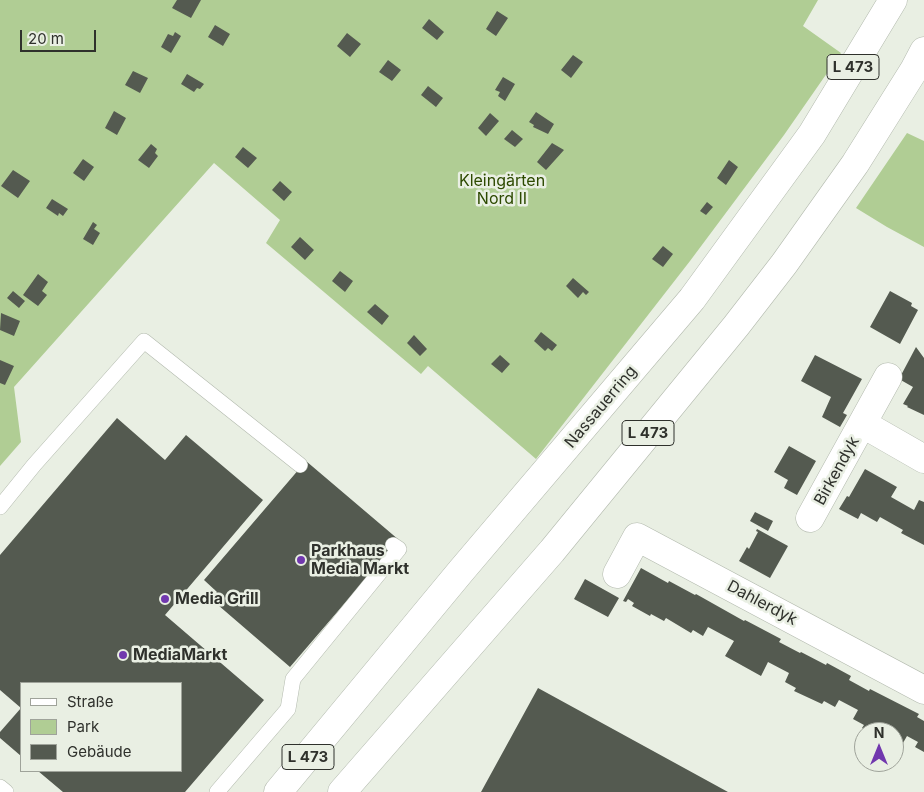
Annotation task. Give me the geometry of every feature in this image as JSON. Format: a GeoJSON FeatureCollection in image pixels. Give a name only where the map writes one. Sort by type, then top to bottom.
{"type":"FeatureCollection","features":[{"type":"Feature","properties":{"kind":"main road","name":"Nassauerring"},"geometry":{"type":"LineString","coordinates":[[278,792],[461,571],[692,299],[812,134],[893,0]]}},
{"type":"Feature","properties":{"kind":"main road","name":"L 473"},"geometry":{"type":"LineString","coordinates":[[342,792],[552,551],[736,326],[784,264],[855,164],[924,52]]}},
{"type":"Feature","properties":{"kind":"main road","name":"Birkendyk"},"geometry":{"type":"LineString","coordinates":[[810,518],[888,377]]}},
{"type":"Feature","properties":{"kind":"main road","name":"Birkendyk"},"geometry":{"type":"LineString","coordinates":[[863,424],[924,459]]}},
{"type":"Feature","properties":{"kind":"main road","name":"Dahlerdyk"},"geometry":{"type":"LineString","coordinates":[[617,574],[637,537],[924,690]]}},
{"type":"Feature","properties":{"kind":"lane"},"geometry":{"type":"LineString","coordinates":[[0,507],[144,341],[300,465]]}},
{"type":"Feature","properties":{"kind":"lane"},"geometry":{"type":"LineString","coordinates":[[218,792],[288,709],[293,679],[398,550],[393,545]]}},
{"type":"Feature","properties":{"kind":"lane"},"geometry":{"type":"LineString","coordinates":[[0,787],[6,792]]}},
{"type":"Feature","properties":{"kind":"green space","name":"Kleingärten Nord II"},"geometry":{"type":"Polygon","coordinates":[[[0,0],[818,0],[803,26],[841,53],[784,135],[690,261],[536,459],[428,366],[421,374],[266,243],[280,220],[214,163],[14,387],[21,442],[0,466],[0,0]]]}},
{"type":"Feature","properties":{"kind":"green space"},"geometry":{"type":"Polygon","coordinates":[[[907,133],[924,141],[924,247],[856,208],[907,133]]]}},
{"type":"Feature","properties":{"kind":"building"},"geometry":{"type":"Polygon","coordinates":[[[177,0],[201,0],[191,18],[172,8],[177,0]]]}},
{"type":"Feature","properties":{"kind":"building"},"geometry":{"type":"Polygon","coordinates":[[[497,11],[508,18],[496,36],[486,29],[497,11]]]}},
{"type":"Feature","properties":{"kind":"building"},"geometry":{"type":"Polygon","coordinates":[[[429,19],[444,32],[437,40],[422,28],[429,19]]]}},
{"type":"Feature","properties":{"kind":"building"},"geometry":{"type":"Polygon","coordinates":[[[215,25],[230,34],[223,46],[208,37],[215,25]]]}},
{"type":"Feature","properties":{"kind":"building"},"geometry":{"type":"Polygon","coordinates":[[[175,32],[181,36],[171,53],[161,47],[168,34],[173,36],[175,32]]]}},
{"type":"Feature","properties":{"kind":"building"},"geometry":{"type":"Polygon","coordinates":[[[347,33],[361,44],[350,57],[337,46],[347,33]]]}},
{"type":"Feature","properties":{"kind":"building"},"geometry":{"type":"Polygon","coordinates":[[[573,55],[583,62],[571,78],[561,70],[573,55]]]}},
{"type":"Feature","properties":{"kind":"building"},"geometry":{"type":"Polygon","coordinates":[[[388,60],[401,70],[392,81],[379,72],[388,60]]]}},
{"type":"Feature","properties":{"kind":"building"},"geometry":{"type":"Polygon","coordinates":[[[133,71],[148,78],[140,93],[125,85],[133,71]]]}},
{"type":"Feature","properties":{"kind":"building"},"geometry":{"type":"Polygon","coordinates":[[[187,74],[204,84],[200,89],[197,88],[194,92],[181,84],[187,74]]]}},
{"type":"Feature","properties":{"kind":"building"},"geometry":{"type":"Polygon","coordinates":[[[503,77],[515,84],[505,101],[498,96],[500,92],[495,90],[503,77]]]}},
{"type":"Feature","properties":{"kind":"building"},"geometry":{"type":"Polygon","coordinates":[[[428,86],[443,98],[436,107],[421,95],[428,86]]]}},
{"type":"Feature","properties":{"kind":"building"},"geometry":{"type":"Polygon","coordinates":[[[114,111],[126,118],[117,135],[105,128],[114,111]]]}},
{"type":"Feature","properties":{"kind":"building"},"geometry":{"type":"Polygon","coordinates":[[[536,112],[554,124],[548,134],[533,127],[534,125],[529,122],[536,112]]]}},
{"type":"Feature","properties":{"kind":"building"},"geometry":{"type":"Polygon","coordinates":[[[490,113],[499,121],[486,136],[478,128],[490,113]]]}},
{"type":"Feature","properties":{"kind":"building"},"geometry":{"type":"Polygon","coordinates":[[[512,130],[523,139],[515,147],[504,139],[512,130]]]}},
{"type":"Feature","properties":{"kind":"building"},"geometry":{"type":"Polygon","coordinates":[[[552,143],[564,150],[546,170],[537,162],[552,143]]]}},
{"type":"Feature","properties":{"kind":"building"},"geometry":{"type":"Polygon","coordinates":[[[151,144],[157,149],[155,153],[158,156],[149,168],[138,160],[151,144]]]}},
{"type":"Feature","properties":{"kind":"building"},"geometry":{"type":"Polygon","coordinates":[[[243,147],[257,158],[248,168],[235,157],[243,147]]]}},
{"type":"Feature","properties":{"kind":"building"},"geometry":{"type":"Polygon","coordinates":[[[83,159],[94,167],[84,181],[73,173],[83,159]]]}},
{"type":"Feature","properties":{"kind":"building"},"geometry":{"type":"Polygon","coordinates":[[[729,160],[738,167],[726,185],[717,178],[729,160]]]}},
{"type":"Feature","properties":{"kind":"building"},"geometry":{"type":"Polygon","coordinates":[[[13,170],[30,181],[18,198],[1,186],[13,170]]]}},
{"type":"Feature","properties":{"kind":"building"},"geometry":{"type":"Polygon","coordinates":[[[280,181],[292,192],[284,201],[272,190],[280,181]]]}},
{"type":"Feature","properties":{"kind":"building"},"geometry":{"type":"Polygon","coordinates":[[[52,199],[68,209],[63,216],[59,213],[58,216],[46,208],[52,199]]]}},
{"type":"Feature","properties":{"kind":"building"},"geometry":{"type":"Polygon","coordinates":[[[707,202],[713,207],[706,215],[700,211],[707,202]]]}},
{"type":"Feature","properties":{"kind":"building"},"geometry":{"type":"Polygon","coordinates":[[[93,222],[97,225],[94,229],[100,233],[93,245],[83,239],[93,222]]]}},
{"type":"Feature","properties":{"kind":"building"},"geometry":{"type":"Polygon","coordinates":[[[300,237],[314,250],[305,260],[291,247],[300,237]]]}},
{"type":"Feature","properties":{"kind":"building"},"geometry":{"type":"Polygon","coordinates":[[[663,246],[673,254],[663,267],[652,259],[663,246]]]}},
{"type":"Feature","properties":{"kind":"building"},"geometry":{"type":"Polygon","coordinates":[[[340,271],[353,281],[345,292],[332,281],[340,271]]]}},
{"type":"Feature","properties":{"kind":"building"},"geometry":{"type":"Polygon","coordinates":[[[38,274],[48,282],[42,291],[47,295],[38,306],[23,295],[38,274]]]}},
{"type":"Feature","properties":{"kind":"building"},"geometry":{"type":"Polygon","coordinates":[[[573,278],[589,292],[586,295],[583,292],[578,298],[566,286],[573,278]]]}},
{"type":"Feature","properties":{"kind":"building"},"geometry":{"type":"Polygon","coordinates":[[[13,291],[25,301],[19,308],[7,298],[13,291]]]}},
{"type":"Feature","properties":{"kind":"building"},"geometry":{"type":"Polygon","coordinates":[[[890,291],[912,303],[911,306],[918,310],[900,344],[870,327],[890,291]]]}},
{"type":"Feature","properties":{"kind":"building"},"geometry":{"type":"Polygon","coordinates":[[[375,304],[389,316],[382,325],[367,312],[375,304]]]}},
{"type":"Feature","properties":{"kind":"building"},"geometry":{"type":"Polygon","coordinates":[[[1,313],[20,321],[14,336],[0,330],[1,313]]]}},
{"type":"Feature","properties":{"kind":"building"},"geometry":{"type":"Polygon","coordinates":[[[541,332],[557,345],[552,351],[548,348],[545,351],[534,341],[541,332]]]}},
{"type":"Feature","properties":{"kind":"building"},"geometry":{"type":"Polygon","coordinates":[[[414,335],[427,349],[420,356],[407,343],[414,335]]]}},
{"type":"Feature","properties":{"kind":"building"},"geometry":{"type":"Polygon","coordinates":[[[916,347],[924,358],[924,415],[903,404],[913,387],[899,379],[916,347]]]}},
{"type":"Feature","properties":{"kind":"building"},"geometry":{"type":"Polygon","coordinates":[[[500,355],[510,364],[502,373],[491,364],[500,355]]]}},
{"type":"Feature","properties":{"kind":"building"},"geometry":{"type":"Polygon","coordinates":[[[815,355],[862,379],[843,413],[847,415],[840,427],[822,417],[831,397],[801,381],[815,355]]]}},
{"type":"Feature","properties":{"kind":"building"},"geometry":{"type":"Polygon","coordinates":[[[0,360],[14,366],[5,385],[0,383],[0,360]]]}},
{"type":"Feature","properties":{"kind":"building"},"geometry":{"type":"Polygon","coordinates":[[[117,418],[165,460],[186,435],[263,500],[165,615],[264,700],[185,792],[63,792],[39,772],[182,772],[182,682],[20,682],[20,707],[0,690],[0,555],[117,418]]]}},
{"type":"Feature","properties":{"kind":"building"},"geometry":{"type":"Polygon","coordinates":[[[789,446],[816,461],[797,495],[784,488],[788,480],[774,472],[789,446]]]}},
{"type":"Feature","properties":{"kind":"building","name":"Parkhaus Media Markt"},"geometry":{"type":"Polygon","coordinates":[[[306,461],[399,540],[290,667],[211,599],[217,592],[204,580],[306,461]]]}},
{"type":"Feature","properties":{"kind":"building"},"geometry":{"type":"Polygon","coordinates":[[[865,469],[897,487],[891,497],[914,510],[919,500],[924,502],[924,545],[901,533],[903,530],[880,517],[877,522],[861,513],[858,519],[839,509],[847,496],[849,497],[865,469]]]}},
{"type":"Feature","properties":{"kind":"building"},"geometry":{"type":"Polygon","coordinates":[[[755,512],[773,521],[768,531],[750,521],[755,512]]]}},
{"type":"Feature","properties":{"kind":"building"},"geometry":{"type":"Polygon","coordinates":[[[757,529],[788,546],[770,578],[739,561],[747,547],[749,549],[758,532],[756,531],[757,529]]]}},
{"type":"Feature","properties":{"kind":"building"},"geometry":{"type":"Polygon","coordinates":[[[641,568],[668,583],[669,581],[696,594],[781,639],[779,642],[826,665],[827,663],[851,676],[849,680],[869,691],[870,689],[919,714],[917,717],[924,721],[924,752],[915,747],[918,742],[907,736],[904,741],[904,722],[858,722],[853,719],[858,710],[839,700],[835,707],[824,701],[822,704],[794,691],[796,688],[785,682],[789,673],[768,662],[761,676],[725,656],[734,641],[708,627],[703,636],[693,630],[691,633],[666,618],[664,621],[651,614],[650,616],[632,606],[634,603],[628,599],[626,602],[623,601],[641,568]]]}},
{"type":"Feature","properties":{"kind":"building"},"geometry":{"type":"Polygon","coordinates":[[[585,579],[619,598],[608,617],[574,599],[585,579]]]}},
{"type":"Feature","properties":{"kind":"building"},"geometry":{"type":"Polygon","coordinates":[[[538,688],[728,792],[481,792],[538,688]]]}},
{"type":"Feature","properties":{"kind":"building"},"geometry":{"type":"Polygon","coordinates":[[[20,709],[20,755],[0,738],[0,732],[20,709]]]}},
{"type":"Feature","properties":{"kind":"place","name":"Parkhaus Media Markt"},"geometry":{"type":"Point","coordinates":[301,560]}},
{"type":"Feature","properties":{"kind":"place","name":"Media Grill"},"geometry":{"type":"Point","coordinates":[165,599]}},
{"type":"Feature","properties":{"kind":"place","name":"MediaMarkt"},"geometry":{"type":"Point","coordinates":[123,655]}}]}
